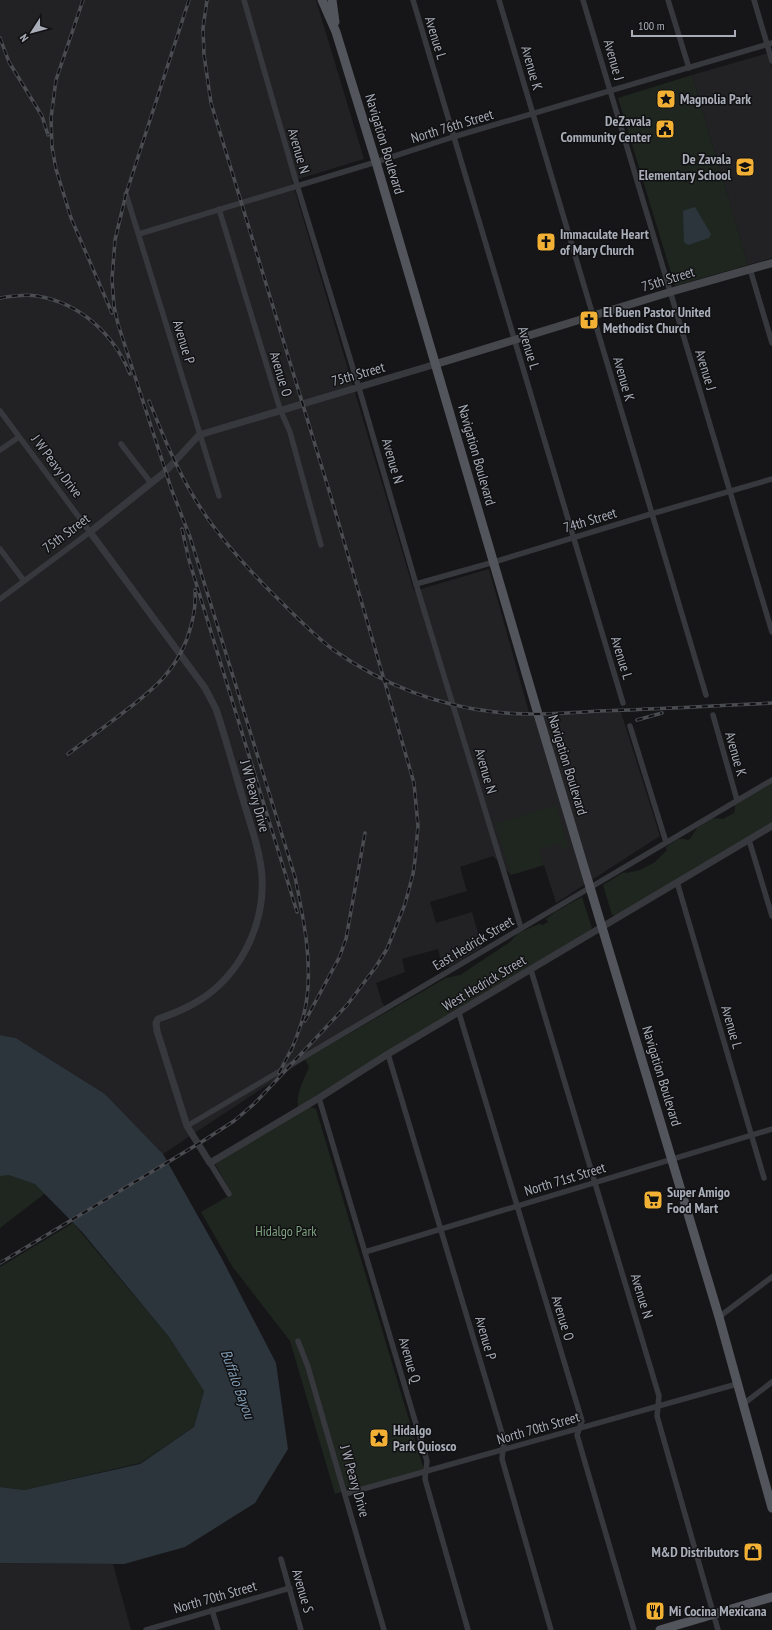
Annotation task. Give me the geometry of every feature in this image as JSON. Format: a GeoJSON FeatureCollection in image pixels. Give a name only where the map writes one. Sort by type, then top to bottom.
{"type":"FeatureCollection","features":[{"type":"Feature","properties":{"kind":"main road","name":"Navigation Boulevard"},"geometry":{"type":"LineString","coordinates":[[322,0],[336,32],[376,162],[590,887],[719,1317],[742,1405],[772,1508]]}},
{"type":"Feature","properties":{"kind":"main road","name":"Navigation Boulevard"},"geometry":{"type":"LineString","coordinates":[[332,0],[336,32]]}},
{"type":"Feature","properties":{"kind":"main road","name":"75th Street"},"geometry":{"type":"LineString","coordinates":[[436,364],[670,292],[772,263]]}},
{"type":"Feature","properties":{"kind":"main road"},"geometry":{"type":"LineString","coordinates":[[660,1630],[772,1596]]}},
{"type":"Feature","properties":{"kind":"street","name":"Avenue N"},"geometry":{"type":"LineString","coordinates":[[244,0],[297,185],[359,388],[416,584],[521,928]]}},
{"type":"Feature","properties":{"kind":"street","name":"Avenue L"},"geometry":{"type":"LineString","coordinates":[[413,0],[623,703]]}},
{"type":"Feature","properties":{"kind":"street","name":"Avenue K"},"geometry":{"type":"LineString","coordinates":[[499,0],[706,696]]}},
{"type":"Feature","properties":{"kind":"street","name":"Avenue J"},"geometry":{"type":"LineString","coordinates":[[583,0],[772,632]]}},
{"type":"Feature","properties":{"kind":"street"},"geometry":{"type":"LineString","coordinates":[[668,0],[689,68]]}},
{"type":"Feature","properties":{"kind":"street"},"geometry":{"type":"LineString","coordinates":[[754,0],[770,44],[772,61]]}},
{"type":"Feature","properties":{"kind":"street","name":"North 76th Street"},"geometry":{"type":"LineString","coordinates":[[139,234],[453,137],[770,44]]}},
{"type":"Feature","properties":{"kind":"street","name":"Avenue P"},"geometry":{"type":"LineString","coordinates":[[126,194],[219,496]]}},
{"type":"Feature","properties":{"kind":"street","name":"Avenue O"},"geometry":{"type":"LineString","coordinates":[[219,209],[280,409],[290,432],[321,545]]}},
{"type":"Feature","properties":{"kind":"street"},"geometry":{"type":"LineString","coordinates":[[750,269],[772,343]]}},
{"type":"Feature","properties":{"kind":"street","name":"75th Street"},"geometry":{"type":"LineString","coordinates":[[0,599],[90,532],[165,472],[199,435],[280,409],[359,388],[436,364]]}},
{"type":"Feature","properties":{"kind":"street","name":"J W Peavy Drive"},"geometry":{"type":"LineString","coordinates":[[0,411],[205,688],[216,709],[257,849],[262,875],[262,897],[253,936],[236,964],[216,987],[201,999],[185,1008],[158,1019],[156,1022],[157,1031],[187,1126],[229,1194]]}},
{"type":"Feature","properties":{"kind":"street"},"geometry":{"type":"LineString","coordinates":[[0,450],[19,438]]}},
{"type":"Feature","properties":{"kind":"street"},"geometry":{"type":"LineString","coordinates":[[121,444],[151,483]]}},
{"type":"Feature","properties":{"kind":"street","name":"74th Street"},"geometry":{"type":"LineString","coordinates":[[416,584],[772,480]]}},
{"type":"Feature","properties":{"kind":"street"},"geometry":{"type":"LineString","coordinates":[[0,549],[24,581]]}},
{"type":"Feature","properties":{"kind":"street","name":"Avenue K"},"geometry":{"type":"LineString","coordinates":[[713,715],[737,800]]}},
{"type":"Feature","properties":{"kind":"street"},"geometry":{"type":"LineString","coordinates":[[630,726],[666,842]]}},
{"type":"Feature","properties":{"kind":"street","name":"East Hedrick Street"},"geometry":{"type":"LineString","coordinates":[[187,1126],[772,780]]}},
{"type":"Feature","properties":{"kind":"street","name":"West Hedrick Street"},"geometry":{"type":"LineString","coordinates":[[210,1163],[319,1098],[388,1054],[772,826]]}},
{"type":"Feature","properties":{"kind":"street"},"geometry":{"type":"LineString","coordinates":[[749,840],[772,916]]}},
{"type":"Feature","properties":{"kind":"street","name":"Avenue L"},"geometry":{"type":"LineString","coordinates":[[677,882],[764,1178]]}},
{"type":"Feature","properties":{"kind":"street","name":"Avenue N"},"geometry":{"type":"LineString","coordinates":[[531,970],[659,1396],[657,1416],[718,1630]]}},
{"type":"Feature","properties":{"kind":"street","name":"Avenue O"},"geometry":{"type":"LineString","coordinates":[[459,1013],[582,1421],[578,1435],[634,1630]]}},
{"type":"Feature","properties":{"kind":"street","name":"Avenue P"},"geometry":{"type":"LineString","coordinates":[[388,1054],[442,1229],[504,1440],[502,1459],[551,1630]]}},
{"type":"Feature","properties":{"kind":"street","name":"Avenue Q"},"geometry":{"type":"LineString","coordinates":[[319,1098],[427,1461],[425,1480],[468,1630]]}},
{"type":"Feature","properties":{"kind":"street","name":"North 71st Street"},"geometry":{"type":"LineString","coordinates":[[365,1252],[772,1129]]}},
{"type":"Feature","properties":{"kind":"street"},"geometry":{"type":"LineString","coordinates":[[719,1317],[772,1278]]}},
{"type":"Feature","properties":{"kind":"street","name":"J W Peavy Drive"},"geometry":{"type":"LineString","coordinates":[[298,1341],[345,1494],[384,1630]]}},
{"type":"Feature","properties":{"kind":"street"},"geometry":{"type":"LineString","coordinates":[[742,1405],[772,1382]]}},
{"type":"Feature","properties":{"kind":"street","name":"North 70th Street"},"geometry":{"type":"LineString","coordinates":[[345,1494],[503,1451],[737,1384]]}},
{"type":"Feature","properties":{"kind":"street","name":"Avenue S"},"geometry":{"type":"LineString","coordinates":[[281,1559],[301,1630]]}},
{"type":"Feature","properties":{"kind":"street","name":"North 70th Street"},"geometry":{"type":"LineString","coordinates":[[146,1630],[290,1588]]}},
{"type":"Feature","properties":{"kind":"street"},"geometry":{"type":"LineString","coordinates":[[212,1610],[218,1630]]}},
{"type":"Feature","properties":{"kind":"shaded area"},"geometry":{"type":"Polygon","coordinates":[[[0,0],[316,0],[364,159],[292,181],[414,591],[489,569],[530,716],[620,709],[660,836],[556,903],[544,865],[511,875],[493,856],[460,867],[467,891],[430,902],[436,923],[472,912],[482,947],[450,967],[442,966],[438,949],[402,959],[405,972],[376,983],[385,1007],[163,1154],[105,1094],[16,1038],[0,1035],[0,0]]]}},
{"type":"Feature","properties":{"kind":"shaded area","name":"De Zavala Elementary School"},"geometry":{"type":"Polygon","coordinates":[[[768,53],[772,68],[772,258],[748,265],[692,75],[768,53]]]}},
{"type":"Feature","properties":{"kind":"shaded area"},"geometry":{"type":"Polygon","coordinates":[[[0,1563],[113,1564],[131,1630],[0,1630],[0,1563]]]}},
{"type":"Feature","properties":{"kind":"green space"},"geometry":{"type":"Polygon","coordinates":[[[692,75],[748,265],[675,286],[618,98],[692,75]]]}},
{"type":"Feature","properties":{"kind":"green space"},"geometry":{"type":"Polygon","coordinates":[[[772,783],[772,823],[615,916],[612,915],[603,885],[624,872],[626,873],[640,870],[655,862],[667,850],[666,847],[678,839],[690,839],[697,828],[713,818],[723,819],[734,813],[735,805],[772,783]]]}},
{"type":"Feature","properties":{"kind":"green space"},"geometry":{"type":"Polygon","coordinates":[[[556,805],[568,847],[562,849],[560,843],[539,850],[544,865],[511,875],[495,824],[556,805]]]}},
{"type":"Feature","properties":{"kind":"green space"},"geometry":{"type":"Polygon","coordinates":[[[582,897],[592,928],[586,934],[298,1107],[299,1091],[309,1067],[305,1059],[446,978],[460,975],[510,942],[518,933],[539,924],[543,925],[548,922],[546,919],[555,912],[582,897]]]}},
{"type":"Feature","properties":{"kind":"green space","name":"Hidalgo Park"},"geometry":{"type":"Polygon","coordinates":[[[310,1107],[316,1109],[424,1470],[335,1494],[290,1341],[232,1266],[201,1212],[232,1194],[215,1164],[310,1107]]]}},
{"type":"Feature","properties":{"kind":"green space"},"geometry":{"type":"Polygon","coordinates":[[[0,1169],[52,1188],[0,1228],[0,1169]]]}},
{"type":"Feature","properties":{"kind":"green space"},"geometry":{"type":"Polygon","coordinates":[[[73,1223],[169,1337],[204,1391],[194,1427],[140,1463],[24,1490],[0,1487],[0,1267],[73,1223]]]}},
{"type":"Feature","properties":{"kind":"water"},"geometry":{"type":"Polygon","coordinates":[[[695,207],[711,234],[709,238],[688,245],[684,242],[683,211],[695,207]]]}},
{"type":"Feature","properties":{"kind":"water","name":"Buffalo Bayou"},"geometry":{"type":"Polygon","coordinates":[[[0,1035],[16,1038],[105,1094],[163,1154],[221,1257],[276,1363],[288,1449],[255,1503],[185,1547],[124,1564],[0,1563],[0,1487],[24,1490],[140,1464],[194,1427],[204,1391],[169,1337],[83,1233],[35,1184],[9,1175],[0,1176],[0,1035]]]}},
{"type":"Feature","properties":{"kind":"railway"},"geometry":{"type":"LineString","coordinates":[[83,0],[56,80],[51,118],[52,147],[56,169],[71,218],[112,313]]}},
{"type":"Feature","properties":{"kind":"railway"},"geometry":{"type":"LineString","coordinates":[[189,0],[126,194],[115,240],[112,279],[114,306],[118,324],[171,488],[190,537],[295,877],[308,952],[308,982],[305,1011],[291,1051]]}},
{"type":"Feature","properties":{"kind":"railway"},"geometry":{"type":"LineString","coordinates":[[0,1263],[203,1141],[234,1121],[254,1104],[347,1005],[375,968],[387,949],[405,904],[413,874],[418,826],[414,783],[334,507],[211,103],[204,55],[203,28],[207,0]]}},
{"type":"Feature","properties":{"kind":"railway"},"geometry":{"type":"LineString","coordinates":[[0,38],[9,62],[42,116],[48,135]]}},
{"type":"Feature","properties":{"kind":"railway"},"geometry":{"type":"LineString","coordinates":[[0,298],[32,295],[53,300],[81,313],[94,323],[115,346],[130,374]]}},
{"type":"Feature","properties":{"kind":"railway"},"geometry":{"type":"LineString","coordinates":[[149,401],[170,451],[188,487],[212,525],[231,549],[273,594],[311,631],[335,651],[372,674],[411,692],[432,699],[474,709],[508,713],[534,714],[772,703]]}},
{"type":"Feature","properties":{"kind":"railway"},"geometry":{"type":"LineString","coordinates":[[182,529],[189,560],[297,912]]}},
{"type":"Feature","properties":{"kind":"railway"},"geometry":{"type":"LineString","coordinates":[[68,754],[143,697],[164,677],[180,655],[186,641],[193,617],[195,590]]}},
{"type":"Feature","properties":{"kind":"railway"},"geometry":{"type":"LineString","coordinates":[[637,720],[662,713]]}},
{"type":"Feature","properties":{"kind":"railway"},"geometry":{"type":"LineString","coordinates":[[305,1021],[339,958],[346,939],[365,833]]}},
{"type":"Feature","properties":{"kind":"railway"},"geometry":{"type":"LineString","coordinates":[[279,1073],[293,1046]]}},
{"type":"Feature","properties":{"kind":"place","name":"Magnolia Park"},"geometry":{"type":"Point","coordinates":[666,99]}},
{"type":"Feature","properties":{"kind":"place","name":"DeZavala Community Center"},"geometry":{"type":"Point","coordinates":[665,129]}},
{"type":"Feature","properties":{"kind":"place","name":"De Zavala Elementary School"},"geometry":{"type":"Point","coordinates":[745,167]}},
{"type":"Feature","properties":{"kind":"place","name":"Immaculate Heart of Mary Church"},"geometry":{"type":"Point","coordinates":[546,242]}},
{"type":"Feature","properties":{"kind":"place","name":"El Buen Pastor United Methodist Church"},"geometry":{"type":"Point","coordinates":[589,320]}},
{"type":"Feature","properties":{"kind":"place","name":"Super Amigo Food Mart"},"geometry":{"type":"Point","coordinates":[653,1200]}},
{"type":"Feature","properties":{"kind":"place","name":"Hidalgo Park Quiosco"},"geometry":{"type":"Point","coordinates":[379,1438]}},
{"type":"Feature","properties":{"kind":"place","name":"M&D Distributors"},"geometry":{"type":"Point","coordinates":[753,1552]}},
{"type":"Feature","properties":{"kind":"place","name":"Mi Cocina Mexicana"},"geometry":{"type":"Point","coordinates":[655,1611]}}]}
